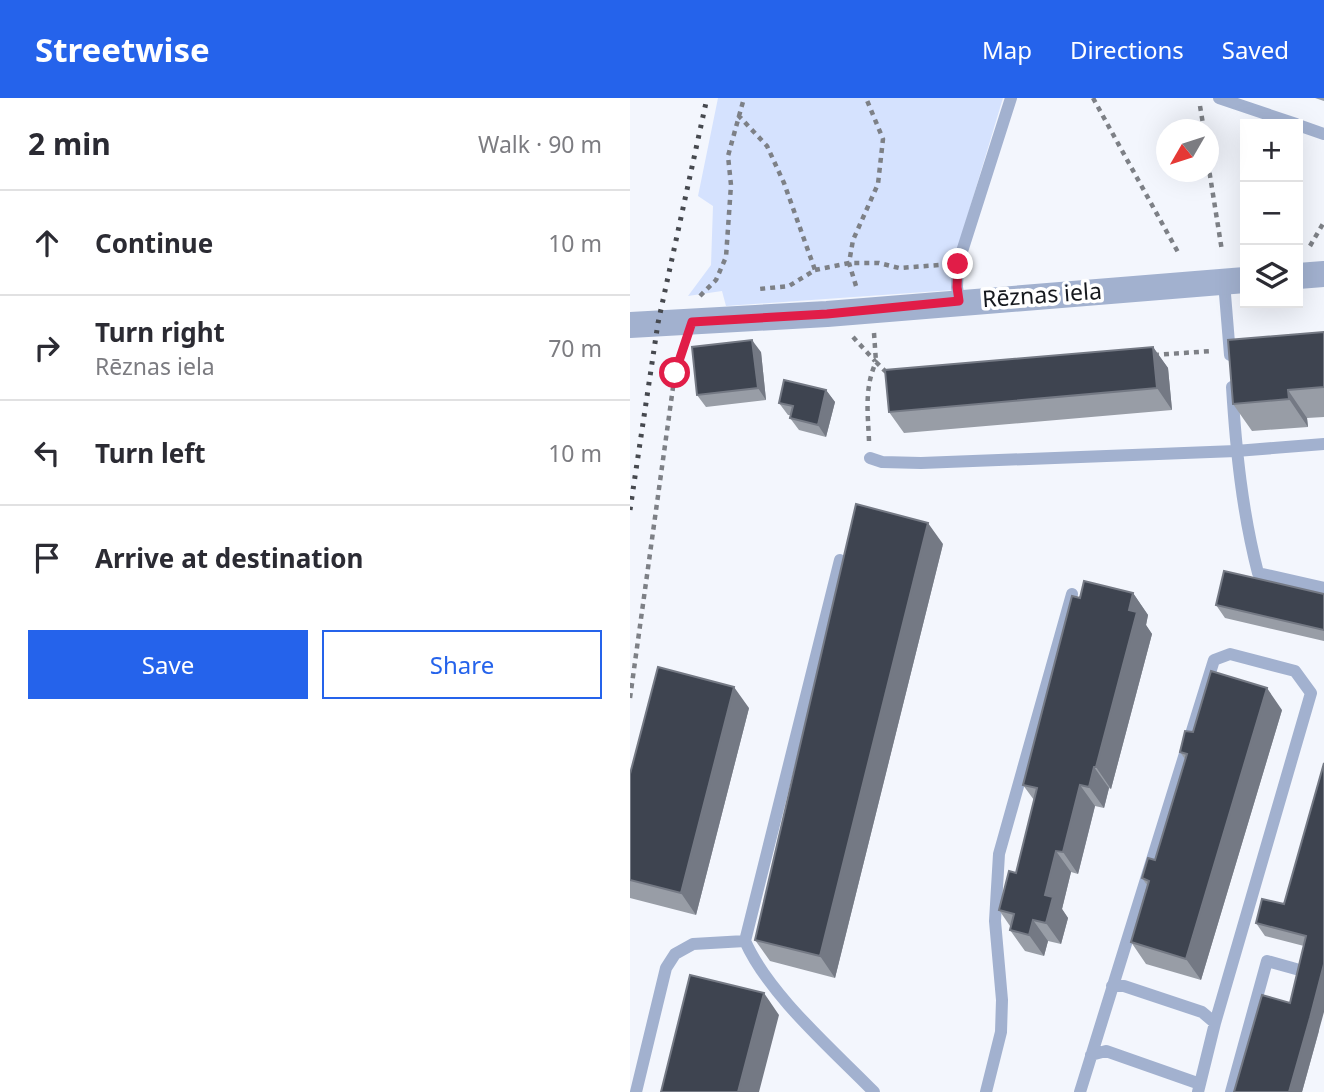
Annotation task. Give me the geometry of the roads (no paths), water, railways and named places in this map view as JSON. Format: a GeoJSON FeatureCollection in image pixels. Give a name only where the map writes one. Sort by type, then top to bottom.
{"type":"FeatureCollection","features":[{"type":"Feature","properties":{"kind":"street"},"geometry":{"type":"LineString","coordinates":[[1303,276],[1324,274]]}},
{"type":"Feature","properties":{"kind":"street","name":"Rēznas iela"},"geometry":{"type":"LineString","coordinates":[[630,325],[692,311],[863,310],[1235,281]]}},
{"type":"Feature","properties":{"kind":"lane"},"geometry":{"type":"LineString","coordinates":[[959,301],[958,264],[1011,98]]}},
{"type":"Feature","properties":{"kind":"lane"},"geometry":{"type":"LineString","coordinates":[[1219,98],[1280,119]]}},
{"type":"Feature","properties":{"kind":"lane"},"geometry":{"type":"LineString","coordinates":[[1303,127],[1324,134]]}},
{"type":"Feature","properties":{"kind":"lane"},"geometry":{"type":"LineString","coordinates":[[1235,281],[1231,362],[1236,451],[1246,528],[1258,573],[1324,588]]}},
{"type":"Feature","properties":{"kind":"lane"},"geometry":{"type":"LineString","coordinates":[[870,458],[882,462],[921,463],[1236,451],[1324,444]]}},
{"type":"Feature","properties":{"kind":"lane"},"geometry":{"type":"LineString","coordinates":[[840,560],[745,941],[752,958],[786,1001],[874,1092]]}},
{"type":"Feature","properties":{"kind":"lane"},"geometry":{"type":"LineString","coordinates":[[986,1092],[1001,1032],[1002,1000],[995,921],[999,854],[1072,594]]}},
{"type":"Feature","properties":{"kind":"lane"},"geometry":{"type":"LineString","coordinates":[[1080,1092],[1091,1055],[1112,986],[1214,660],[1230,654],[1295,671],[1311,693],[1215,1023],[1199,1088],[1106,1051],[1091,1055]]}},
{"type":"Feature","properties":{"kind":"lane"},"geometry":{"type":"LineString","coordinates":[[636,1092],[666,968],[675,954],[693,944],[745,941]]}},
{"type":"Feature","properties":{"kind":"lane"},"geometry":{"type":"LineString","coordinates":[[1231,1092],[1266,961],[1297,969]]}},
{"type":"Feature","properties":{"kind":"lane"},"geometry":{"type":"LineString","coordinates":[[1112,986],[1124,986],[1202,1012],[1215,1023]]}},
{"type":"Feature","properties":{"kind":"railway"},"geometry":{"type":"LineString","coordinates":[[630,510],[658,323],[707,98]]}}]}
